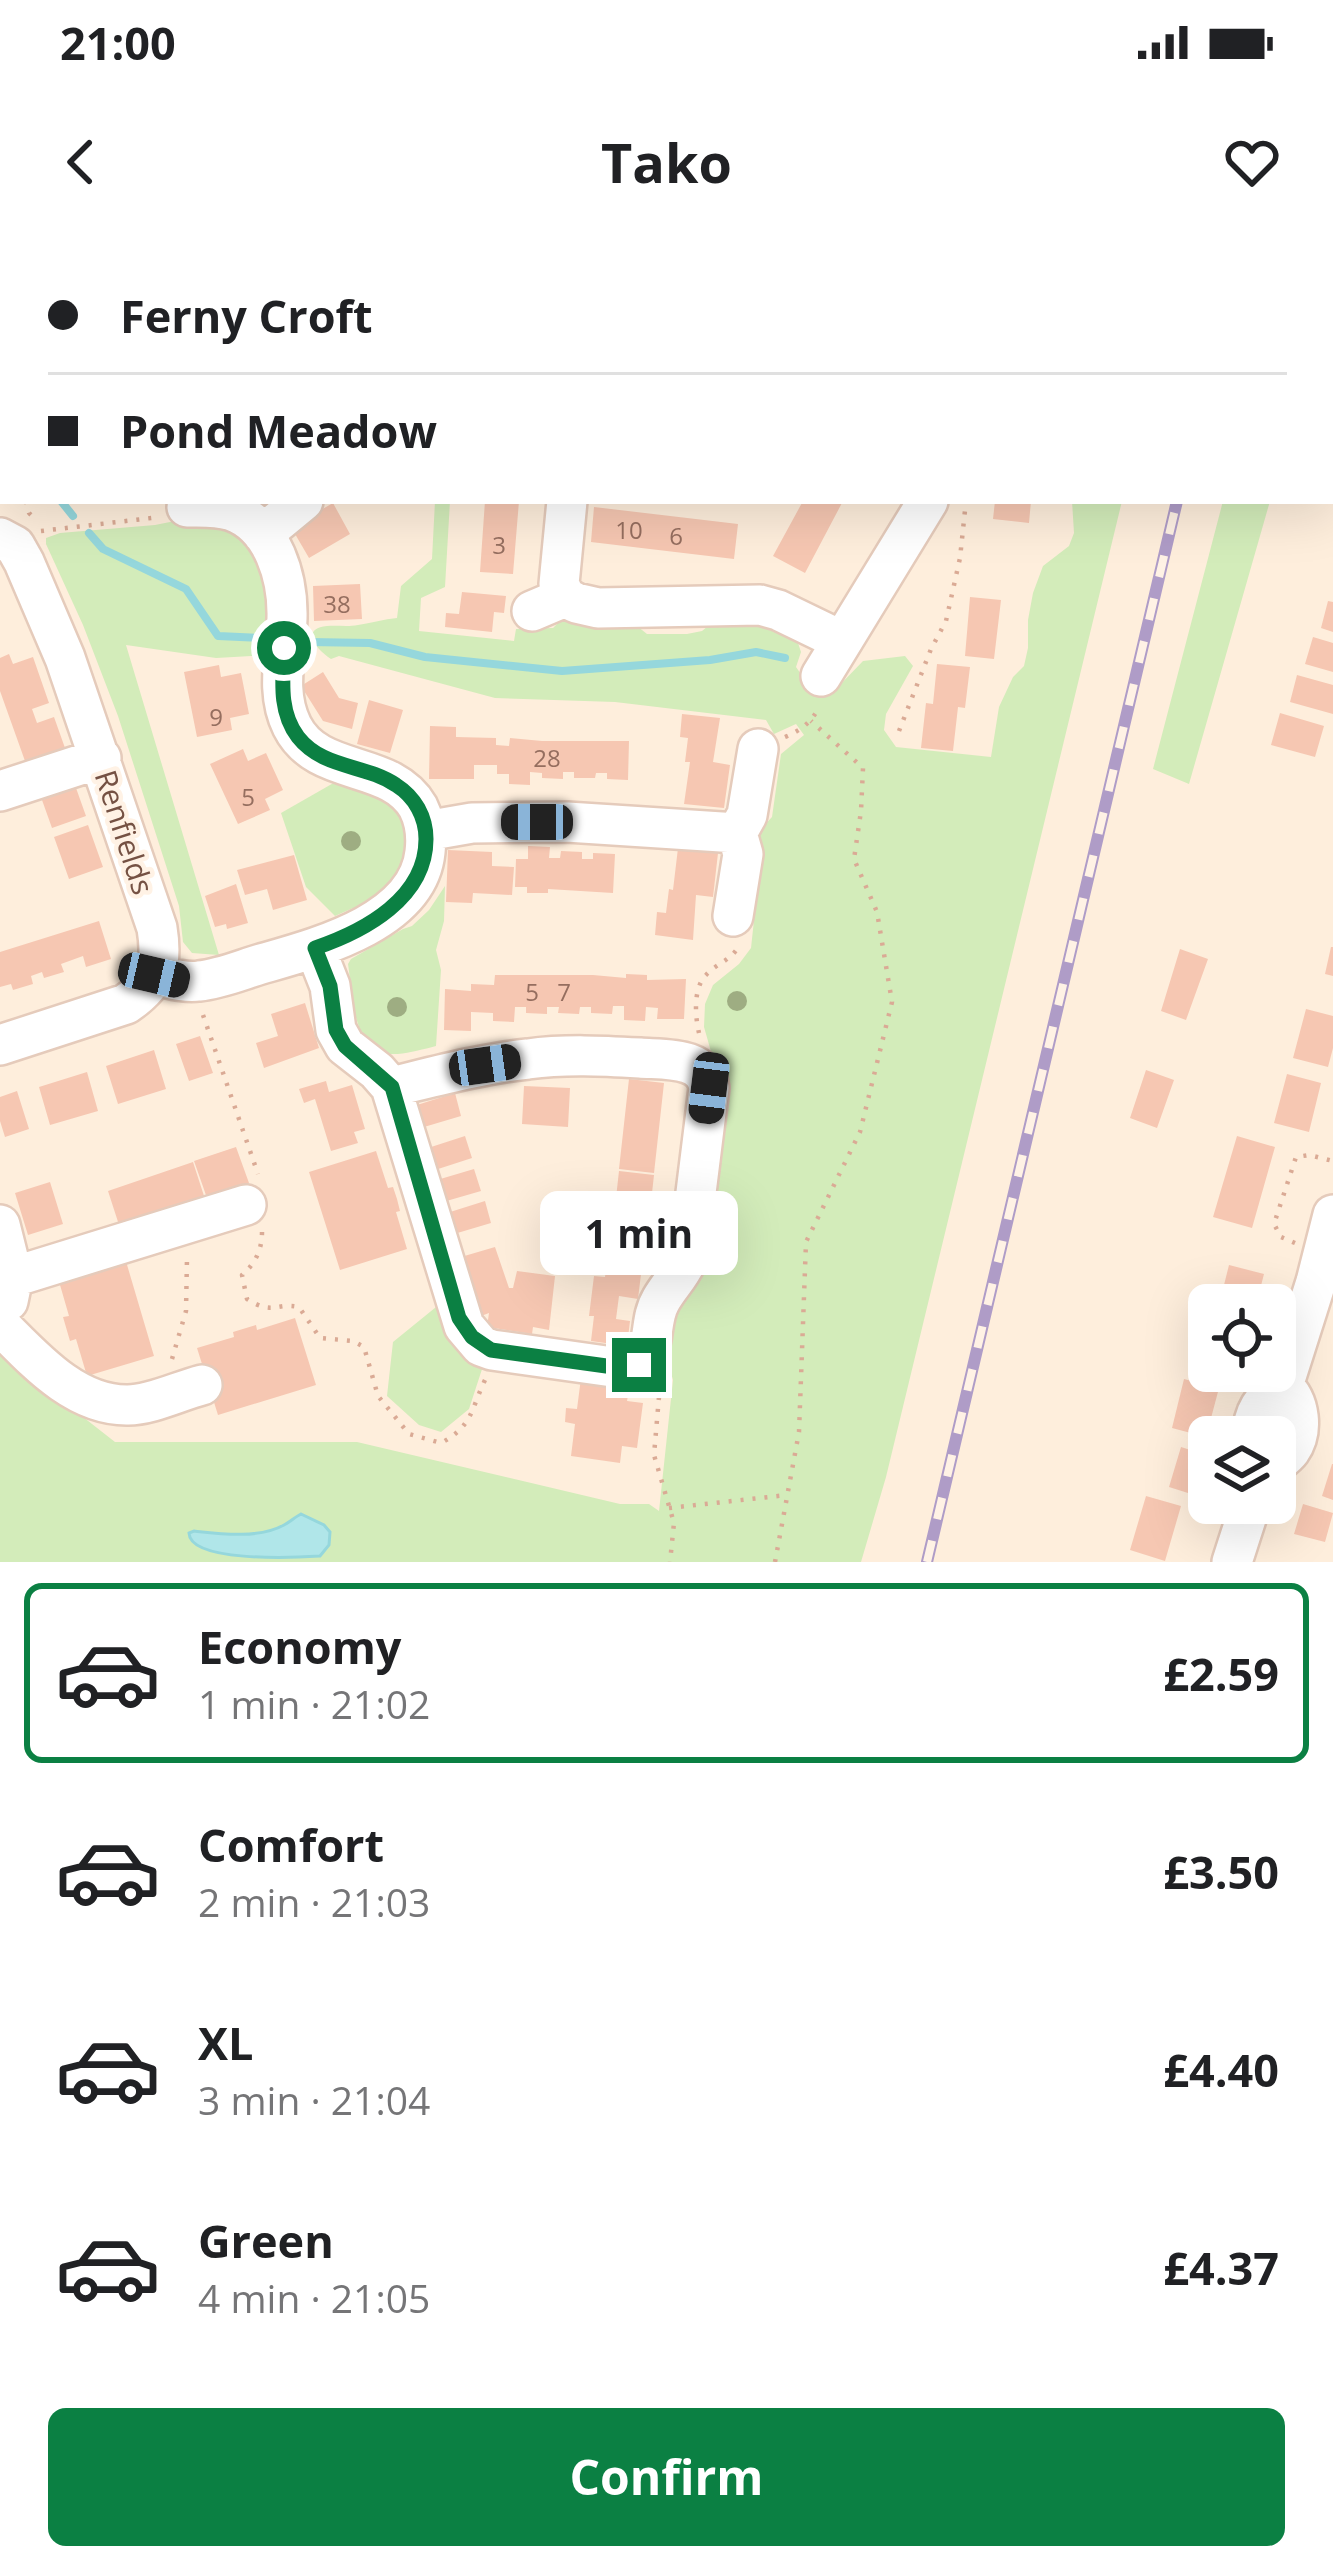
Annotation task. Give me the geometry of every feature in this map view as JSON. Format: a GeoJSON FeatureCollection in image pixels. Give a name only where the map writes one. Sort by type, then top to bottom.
{"type":"FeatureCollection","features":[{"type":"Feature","properties":{"kind":"street"},"geometry":{"type":"LineString","coordinates":[[263,534],[299,504]]}},
{"type":"Feature","properties":{"kind":"street"},"geometry":{"type":"LineString","coordinates":[[567,504],[559,584],[548,604],[598,608],[760,604],[842,641]]}},
{"type":"Feature","properties":{"kind":"street"},"geometry":{"type":"LineString","coordinates":[[821,690],[842,641],[926,504]]}},
{"type":"Feature","properties":{"kind":"street"},"geometry":{"type":"LineString","coordinates":[[0,1045],[126,1004],[144,992],[154,975],[196,982],[315,948],[362,928],[400,899],[423,866],[426,831],[412,798],[372,773],[317,755],[297,736],[285,712],[286,589],[263,534],[232,511],[187,508]]}},
{"type":"Feature","properties":{"kind":"street","name":"Renfields"},"geometry":{"type":"LineString","coordinates":[[8,542],[65,658],[101,758],[157,928],[159,961],[154,975]]}},
{"type":"Feature","properties":{"kind":"street"},"geometry":{"type":"LineString","coordinates":[[733,916],[743,854],[737,833],[747,814],[758,748]]}},
{"type":"Feature","properties":{"kind":"street"},"geometry":{"type":"LineString","coordinates":[[0,791],[101,758]]}},
{"type":"Feature","properties":{"kind":"street"},"geometry":{"type":"LineString","coordinates":[[426,831],[472,823],[566,822],[737,833]]}},
{"type":"Feature","properties":{"kind":"street"},"geometry":{"type":"LineString","coordinates":[[315,948],[330,986],[336,1030],[345,1046],[392,1087],[459,1318],[482,1346],[628,1369],[639,1365],[651,1348],[661,1300],[688,1257],[707,1078],[679,1060],[578,1056],[441,1073],[392,1087]]}},
{"type":"Feature","properties":{"kind":"street"},"geometry":{"type":"LineString","coordinates":[[0,1225],[6,1293],[188,1222],[256,1203]]}},
{"type":"Feature","properties":{"kind":"street"},"geometry":{"type":"LineString","coordinates":[[1296,1340],[1328,1234]]}},
{"type":"Feature","properties":{"kind":"street"},"geometry":{"type":"LineString","coordinates":[[0,1325],[62,1382],[86,1397],[132,1406],[190,1388]]}},
{"type":"Feature","properties":{"kind":"street"},"geometry":{"type":"LineString","coordinates":[[1289,1392],[1299,1424],[1296,1433]]}},
{"type":"Feature","properties":{"kind":"street"},"geometry":{"type":"LineString","coordinates":[[1232,1562],[1244,1524]]}},
{"type":"Feature","properties":{"kind":"path"},"geometry":{"type":"LineString","coordinates":[[899,731],[946,621],[966,504]]}},
{"type":"Feature","properties":{"kind":"path"},"geometry":{"type":"LineString","coordinates":[[8,542],[44,528],[136,521],[187,508]]}},
{"type":"Feature","properties":{"kind":"path"},"geometry":{"type":"LineString","coordinates":[[758,748],[811,721],[821,690]]}},
{"type":"Feature","properties":{"kind":"path"},"geometry":{"type":"LineString","coordinates":[[775,1562],[799,1432],[806,1242],[860,1132],[892,1002],[877,912],[854,859],[863,768],[811,721]]}},
{"type":"Feature","properties":{"kind":"path"},"geometry":{"type":"LineString","coordinates":[[699,1069],[698,988],[706,974],[738,949],[740,932],[733,916]]}},
{"type":"Feature","properties":{"kind":"path"},"geometry":{"type":"LineString","coordinates":[[212,979],[203,1019],[256,1203],[259,1254],[242,1275],[247,1299],[273,1310],[299,1307],[320,1338],[364,1346],[378,1396],[409,1434],[441,1443],[466,1425],[483,1383],[520,1355]]}},
{"type":"Feature","properties":{"kind":"path"},"geometry":{"type":"LineString","coordinates":[[1328,1234],[1281,1238],[1274,1224],[1296,1157],[1333,1161]]}},
{"type":"Feature","properties":{"kind":"path"},"geometry":{"type":"LineString","coordinates":[[188,1222],[186,1311],[172,1358],[190,1388]]}},
{"type":"Feature","properties":{"kind":"path"},"geometry":{"type":"LineString","coordinates":[[647,1356],[662,1370],[654,1455],[674,1522],[670,1562]]}},
{"type":"Feature","properties":{"kind":"path"},"geometry":{"type":"LineString","coordinates":[[669,1508],[788,1495]]}},
{"type":"Feature","properties":{"kind":"green space"},"geometry":{"type":"Polygon","coordinates":[[[435,504],[450,504],[445,587],[421,598],[419,631],[514,641],[516,629],[553,628],[563,618],[637,626],[647,634],[687,634],[713,622],[761,621],[797,640],[801,652],[796,667],[803,677],[836,689],[863,661],[905,656],[913,666],[886,714],[884,730],[896,747],[991,757],[999,707],[1013,677],[1024,666],[1033,593],[1043,566],[1069,546],[1074,533],[1072,504],[1121,504],[886,1477],[861,1562],[0,1562],[0,1352],[115,1442],[357,1442],[620,1504],[649,1504],[659,1511],[673,1380],[666,1356],[714,1062],[704,1027],[705,1004],[713,985],[751,948],[759,831],[772,817],[781,754],[804,735],[796,724],[774,734],[766,720],[615,702],[495,698],[339,656],[331,659],[313,640],[319,628],[397,618],[401,586],[432,559],[435,504]]]}},
{"type":"Feature","properties":{"kind":"green space"},"geometry":{"type":"Polygon","coordinates":[[[1222,504],[1269,504],[1189,784],[1153,769],[1222,504]]]}},
{"type":"Feature","properties":{"kind":"green space"},"geometry":{"type":"Polygon","coordinates":[[[185,519],[220,525],[241,538],[257,557],[265,611],[273,626],[267,655],[216,658],[126,645],[219,955],[192,953],[183,942],[179,906],[118,716],[46,544],[46,538],[60,533],[185,519]]]}},
{"type":"Feature","properties":{"kind":"green space"},"geometry":{"type":"Polygon","coordinates":[[[337,781],[394,805],[408,841],[403,866],[388,886],[358,913],[353,908],[335,916],[306,887],[281,813],[337,781]]]}},
{"type":"Feature","properties":{"kind":"green space"},"geometry":{"type":"Polygon","coordinates":[[[445,886],[444,921],[436,950],[441,970],[436,1046],[383,1052],[371,1046],[357,1022],[348,964],[412,926],[445,886]]]}},
{"type":"Feature","properties":{"kind":"green space"},"geometry":{"type":"Polygon","coordinates":[[[441,1303],[485,1360],[469,1409],[441,1432],[419,1425],[387,1396],[393,1342],[441,1303]]]}},
{"type":"Feature","properties":{"kind":"water"},"geometry":{"type":"Polygon","coordinates":[[[301,1514],[330,1532],[329,1545],[320,1556],[223,1554],[194,1542],[189,1533],[263,1532],[301,1514]]]}},
{"type":"Feature","properties":{"kind":"building"},"geometry":{"type":"Polygon","coordinates":[[[334,504],[350,534],[309,558],[291,527],[334,504]]]}},
{"type":"Feature","properties":{"kind":"building"},"geometry":{"type":"Polygon","coordinates":[[[485,504],[519,504],[513,574],[480,572],[485,504]]]}},
{"type":"Feature","properties":{"kind":"building"},"geometry":{"type":"Polygon","coordinates":[[[801,504],[841,504],[805,573],[773,556],[801,504]]]}},
{"type":"Feature","properties":{"kind":"building"},"geometry":{"type":"Polygon","coordinates":[[[995,504],[1031,504],[1029,523],[993,519],[995,504]]]}},
{"type":"Feature","properties":{"kind":"building"},"geometry":{"type":"Polygon","coordinates":[[[594,507],[738,524],[734,559],[591,542],[594,507]]]}},
{"type":"Feature","properties":{"kind":"building"},"geometry":{"type":"Polygon","coordinates":[[[360,584],[362,619],[314,621],[313,586],[360,584]]]}},
{"type":"Feature","properties":{"kind":"building"},"geometry":{"type":"Polygon","coordinates":[[[462,592],[506,596],[504,613],[494,612],[492,632],[445,627],[446,613],[459,614],[462,592]]]}},
{"type":"Feature","properties":{"kind":"building"},"geometry":{"type":"Polygon","coordinates":[[[970,597],[1001,600],[994,659],[965,656],[970,597]]]}},
{"type":"Feature","properties":{"kind":"building"},"geometry":{"type":"Polygon","coordinates":[[[1328,601],[1333,602],[1333,632],[1321,628],[1328,601]]]}},
{"type":"Feature","properties":{"kind":"building"},"geometry":{"type":"Polygon","coordinates":[[[1313,637],[1333,643],[1333,672],[1305,664],[1313,637]]]}},
{"type":"Feature","properties":{"kind":"building"},"geometry":{"type":"Polygon","coordinates":[[[9,654],[13,664],[33,657],[49,703],[32,709],[37,723],[54,717],[65,748],[25,761],[0,691],[0,658],[9,654]]]}},
{"type":"Feature","properties":{"kind":"building"},"geometry":{"type":"Polygon","coordinates":[[[937,664],[970,667],[965,708],[958,707],[953,751],[921,748],[937,664]]]}},
{"type":"Feature","properties":{"kind":"building"},"geometry":{"type":"Polygon","coordinates":[[[219,665],[221,677],[241,673],[249,714],[230,718],[232,730],[197,737],[184,672],[219,665]]]}},
{"type":"Feature","properties":{"kind":"building"},"geometry":{"type":"Polygon","coordinates":[[[323,672],[339,698],[358,703],[352,729],[323,721],[301,686],[323,672]]]}},
{"type":"Feature","properties":{"kind":"building"},"geometry":{"type":"Polygon","coordinates":[[[1297,675],[1333,685],[1333,714],[1290,702],[1297,675]]]}},
{"type":"Feature","properties":{"kind":"building"},"geometry":{"type":"Polygon","coordinates":[[[369,700],[403,710],[390,753],[357,744],[369,700]]]}},
{"type":"Feature","properties":{"kind":"building"},"geometry":{"type":"Polygon","coordinates":[[[1280,713],[1324,726],[1315,757],[1271,745],[1280,713]]]}},
{"type":"Feature","properties":{"kind":"building"},"geometry":{"type":"Polygon","coordinates":[[[682,714],[720,718],[713,762],[730,765],[724,808],[684,804],[690,762],[685,762],[688,738],[680,737],[682,714]]]}},
{"type":"Feature","properties":{"kind":"building"},"geometry":{"type":"Polygon","coordinates":[[[430,726],[456,727],[456,737],[496,738],[496,745],[509,746],[510,738],[629,741],[628,780],[607,779],[607,773],[574,778],[574,772],[563,772],[563,779],[530,772],[530,785],[509,784],[509,774],[497,774],[497,765],[474,765],[474,779],[429,779],[430,726]]]}},
{"type":"Feature","properties":{"kind":"building"},"geometry":{"type":"Polygon","coordinates":[[[243,749],[248,761],[266,753],[283,790],[265,799],[270,810],[238,824],[210,764],[243,749]]]}},
{"type":"Feature","properties":{"kind":"building"},"geometry":{"type":"Polygon","coordinates":[[[76,788],[86,816],[52,828],[42,800],[76,788]]]}},
{"type":"Feature","properties":{"kind":"building"},"geometry":{"type":"Polygon","coordinates":[[[88,825],[103,867],[69,879],[54,837],[88,825]]]}},
{"type":"Feature","properties":{"kind":"building"},"geometry":{"type":"Polygon","coordinates":[[[528,846],[550,847],[549,858],[560,858],[561,851],[582,852],[582,859],[593,859],[593,853],[615,854],[613,893],[548,889],[548,893],[527,893],[527,887],[515,887],[516,859],[528,859],[528,846]]]}},
{"type":"Feature","properties":{"kind":"building"},"geometry":{"type":"Polygon","coordinates":[[[678,848],[718,853],[713,897],[696,895],[693,940],[655,935],[657,912],[666,913],[669,889],[673,890],[678,848]]]}},
{"type":"Feature","properties":{"kind":"building"},"geometry":{"type":"Polygon","coordinates":[[[448,850],[492,852],[492,866],[514,867],[512,895],[473,893],[472,903],[446,902],[448,850]]]}},
{"type":"Feature","properties":{"kind":"building"},"geometry":{"type":"Polygon","coordinates":[[[294,855],[307,900],[273,910],[267,889],[245,895],[237,870],[294,855]]]}},
{"type":"Feature","properties":{"kind":"building"},"geometry":{"type":"Polygon","coordinates":[[[236,884],[248,923],[215,927],[205,896],[236,884]]]}},
{"type":"Feature","properties":{"kind":"building"},"geometry":{"type":"Polygon","coordinates":[[[99,921],[111,959],[86,967],[83,956],[61,964],[64,972],[31,976],[33,984],[13,990],[11,984],[0,987],[0,952],[99,921]]]}},
{"type":"Feature","properties":{"kind":"building"},"geometry":{"type":"Polygon","coordinates":[[[1333,947],[1333,976],[1325,974],[1333,947]]]}},
{"type":"Feature","properties":{"kind":"building"},"geometry":{"type":"Polygon","coordinates":[[[1180,949],[1208,959],[1186,1020],[1161,1011],[1180,949]]]}},
{"type":"Feature","properties":{"kind":"building"},"geometry":{"type":"Polygon","coordinates":[[[626,974],[647,975],[647,980],[686,979],[684,1019],[657,1019],[658,1008],[646,1007],[645,1021],[624,1020],[624,1006],[613,1006],[612,1014],[591,1013],[591,1007],[580,1007],[579,1014],[547,1007],[547,1014],[515,1007],[514,1022],[493,1021],[493,1013],[471,1012],[471,1031],[444,1030],[445,989],[471,991],[471,984],[494,985],[495,975],[626,978],[626,974]]]}},
{"type":"Feature","properties":{"kind":"building"},"geometry":{"type":"Polygon","coordinates":[[[305,1003],[319,1048],[264,1068],[256,1043],[278,1036],[271,1014],[305,1003]]]}},
{"type":"Feature","properties":{"kind":"building"},"geometry":{"type":"Polygon","coordinates":[[[1306,1009],[1333,1016],[1328,1067],[1293,1058],[1306,1009]]]}},
{"type":"Feature","properties":{"kind":"building"},"geometry":{"type":"Polygon","coordinates":[[[200,1036],[213,1073],[189,1081],[176,1044],[200,1036]]]}},
{"type":"Feature","properties":{"kind":"building"},"geometry":{"type":"Polygon","coordinates":[[[154,1050],[166,1089],[118,1104],[106,1066],[154,1050]]]}},
{"type":"Feature","properties":{"kind":"building"},"geometry":{"type":"Polygon","coordinates":[[[1146,1070],[1174,1080],[1157,1128],[1130,1118],[1146,1070]]]}},
{"type":"Feature","properties":{"kind":"building"},"geometry":{"type":"Polygon","coordinates":[[[87,1072],[98,1111],[50,1125],[39,1087],[87,1072]]]}},
{"type":"Feature","properties":{"kind":"building"},"geometry":{"type":"Polygon","coordinates":[[[1287,1074],[1321,1083],[1309,1132],[1274,1123],[1287,1074]]]}},
{"type":"Feature","properties":{"kind":"building"},"geometry":{"type":"Polygon","coordinates":[[[629,1079],[664,1083],[654,1173],[619,1169],[629,1079]]]}},
{"type":"Feature","properties":{"kind":"building"},"geometry":{"type":"Polygon","coordinates":[[[326,1081],[329,1092],[352,1085],[365,1129],[354,1132],[358,1143],[331,1151],[315,1099],[304,1103],[299,1089],[326,1081]]]}},
{"type":"Feature","properties":{"kind":"building"},"geometry":{"type":"Polygon","coordinates":[[[524,1086],[570,1088],[568,1127],[522,1124],[524,1086]]]}},
{"type":"Feature","properties":{"kind":"building"},"geometry":{"type":"Polygon","coordinates":[[[17,1091],[29,1129],[5,1137],[0,1097],[17,1091]]]}},
{"type":"Feature","properties":{"kind":"building"},"geometry":{"type":"Polygon","coordinates":[[[455,1093],[461,1116],[424,1127],[417,1105],[455,1093]]]}},
{"type":"Feature","properties":{"kind":"building"},"geometry":{"type":"Polygon","coordinates":[[[465,1136],[472,1158],[435,1170],[428,1148],[465,1136]]]}},
{"type":"Feature","properties":{"kind":"building"},"geometry":{"type":"Polygon","coordinates":[[[1237,1136],[1275,1147],[1252,1228],[1213,1217],[1237,1136]]]}},
{"type":"Feature","properties":{"kind":"building"},"geometry":{"type":"Polygon","coordinates":[[[236,1147],[249,1183],[207,1198],[194,1161],[236,1147]]]}},
{"type":"Feature","properties":{"kind":"building"},"geometry":{"type":"Polygon","coordinates":[[[376,1151],[388,1188],[393,1187],[397,1199],[407,1249],[340,1270],[309,1172],[376,1151]]]}},
{"type":"Feature","properties":{"kind":"building"},"geometry":{"type":"Polygon","coordinates":[[[193,1162],[205,1199],[120,1228],[108,1191],[193,1162]]]}},
{"type":"Feature","properties":{"kind":"building"},"geometry":{"type":"Polygon","coordinates":[[[474,1169],[481,1191],[443,1202],[437,1180],[474,1169]]]}},
{"type":"Feature","properties":{"kind":"building"},"geometry":{"type":"Polygon","coordinates":[[[619,1171],[654,1175],[649,1220],[614,1216],[619,1171]]]}},
{"type":"Feature","properties":{"kind":"building"},"geometry":{"type":"Polygon","coordinates":[[[50,1182],[63,1224],[28,1235],[15,1193],[50,1182]]]}},
{"type":"Feature","properties":{"kind":"building"},"geometry":{"type":"Polygon","coordinates":[[[485,1201],[491,1223],[454,1234],[447,1213],[485,1201]]]}},
{"type":"Feature","properties":{"kind":"building"},"geometry":{"type":"Polygon","coordinates":[[[613,1218],[649,1222],[644,1266],[608,1262],[613,1218]]]}},
{"type":"Feature","properties":{"kind":"building"},"geometry":{"type":"Polygon","coordinates":[[[495,1247],[509,1288],[513,1288],[517,1271],[555,1276],[549,1330],[533,1327],[532,1334],[487,1327],[489,1313],[481,1316],[461,1257],[495,1247]]]}},
{"type":"Feature","properties":{"kind":"building"},"geometry":{"type":"Polygon","coordinates":[[[125,1258],[154,1356],[87,1376],[76,1339],[70,1341],[63,1317],[69,1316],[58,1278],[125,1258]]]}},
{"type":"Feature","properties":{"kind":"building"},"geometry":{"type":"Polygon","coordinates":[[[1229,1265],[1264,1274],[1261,1284],[1224,1284],[1229,1265]]]}},
{"type":"Feature","properties":{"kind":"building"},"geometry":{"type":"Polygon","coordinates":[[[606,1269],[641,1274],[638,1299],[619,1296],[616,1319],[630,1321],[627,1346],[591,1341],[594,1276],[605,1277],[606,1269]]]}},
{"type":"Feature","properties":{"kind":"building"},"geometry":{"type":"Polygon","coordinates":[[[295,1318],[316,1385],[218,1415],[197,1348],[234,1337],[233,1332],[295,1318]]]}},
{"type":"Feature","properties":{"kind":"building"},"geometry":{"type":"Polygon","coordinates":[[[581,1378],[630,1384],[627,1401],[643,1403],[637,1448],[622,1446],[620,1463],[571,1456],[575,1424],[565,1422],[566,1408],[577,1409],[581,1378]]]}},
{"type":"Feature","properties":{"kind":"building"},"geometry":{"type":"Polygon","coordinates":[[[1184,1379],[1188,1392],[1218,1392],[1212,1416],[1188,1416],[1188,1432],[1172,1428],[1184,1379]]]}},
{"type":"Feature","properties":{"kind":"building"},"geometry":{"type":"Polygon","coordinates":[[[1181,1447],[1188,1449],[1188,1493],[1169,1487],[1181,1447]]]}},
{"type":"Feature","properties":{"kind":"building"},"geometry":{"type":"Polygon","coordinates":[[[1333,1464],[1333,1500],[1322,1496],[1333,1464]]]}},
{"type":"Feature","properties":{"kind":"building"},"geometry":{"type":"Polygon","coordinates":[[[1146,1496],[1181,1506],[1165,1561],[1130,1550],[1146,1496]]]}},
{"type":"Feature","properties":{"kind":"building"},"geometry":{"type":"Polygon","coordinates":[[[1303,1504],[1333,1513],[1325,1542],[1294,1534],[1303,1504]]]}},
{"type":"Feature","properties":{"kind":"waterway"},"geometry":{"type":"LineString","coordinates":[[63,504],[73,516]]}},
{"type":"Feature","properties":{"kind":"waterway"},"geometry":{"type":"LineString","coordinates":[[89,533],[103,549],[186,589],[218,636],[261,638]]}},
{"type":"Feature","properties":{"kind":"waterway"},"geometry":{"type":"LineString","coordinates":[[309,642],[370,643],[425,657],[562,671],[756,652],[785,658]]}},
{"type":"Feature","properties":{"kind":"railway"},"geometry":{"type":"LineString","coordinates":[[927,1562],[1176,504]]}},
{"type":"Feature","properties":{"kind":"route"},"geometry":{"type":"LineString","coordinates":[[284,648],[285,712],[297,736],[317,755],[396,784],[422,814],[426,831],[423,866],[413,883],[362,928],[315,948],[330,986],[336,1030],[345,1046],[392,1087],[459,1318],[472,1337],[491,1350],[628,1369],[639,1365]]}}]}
